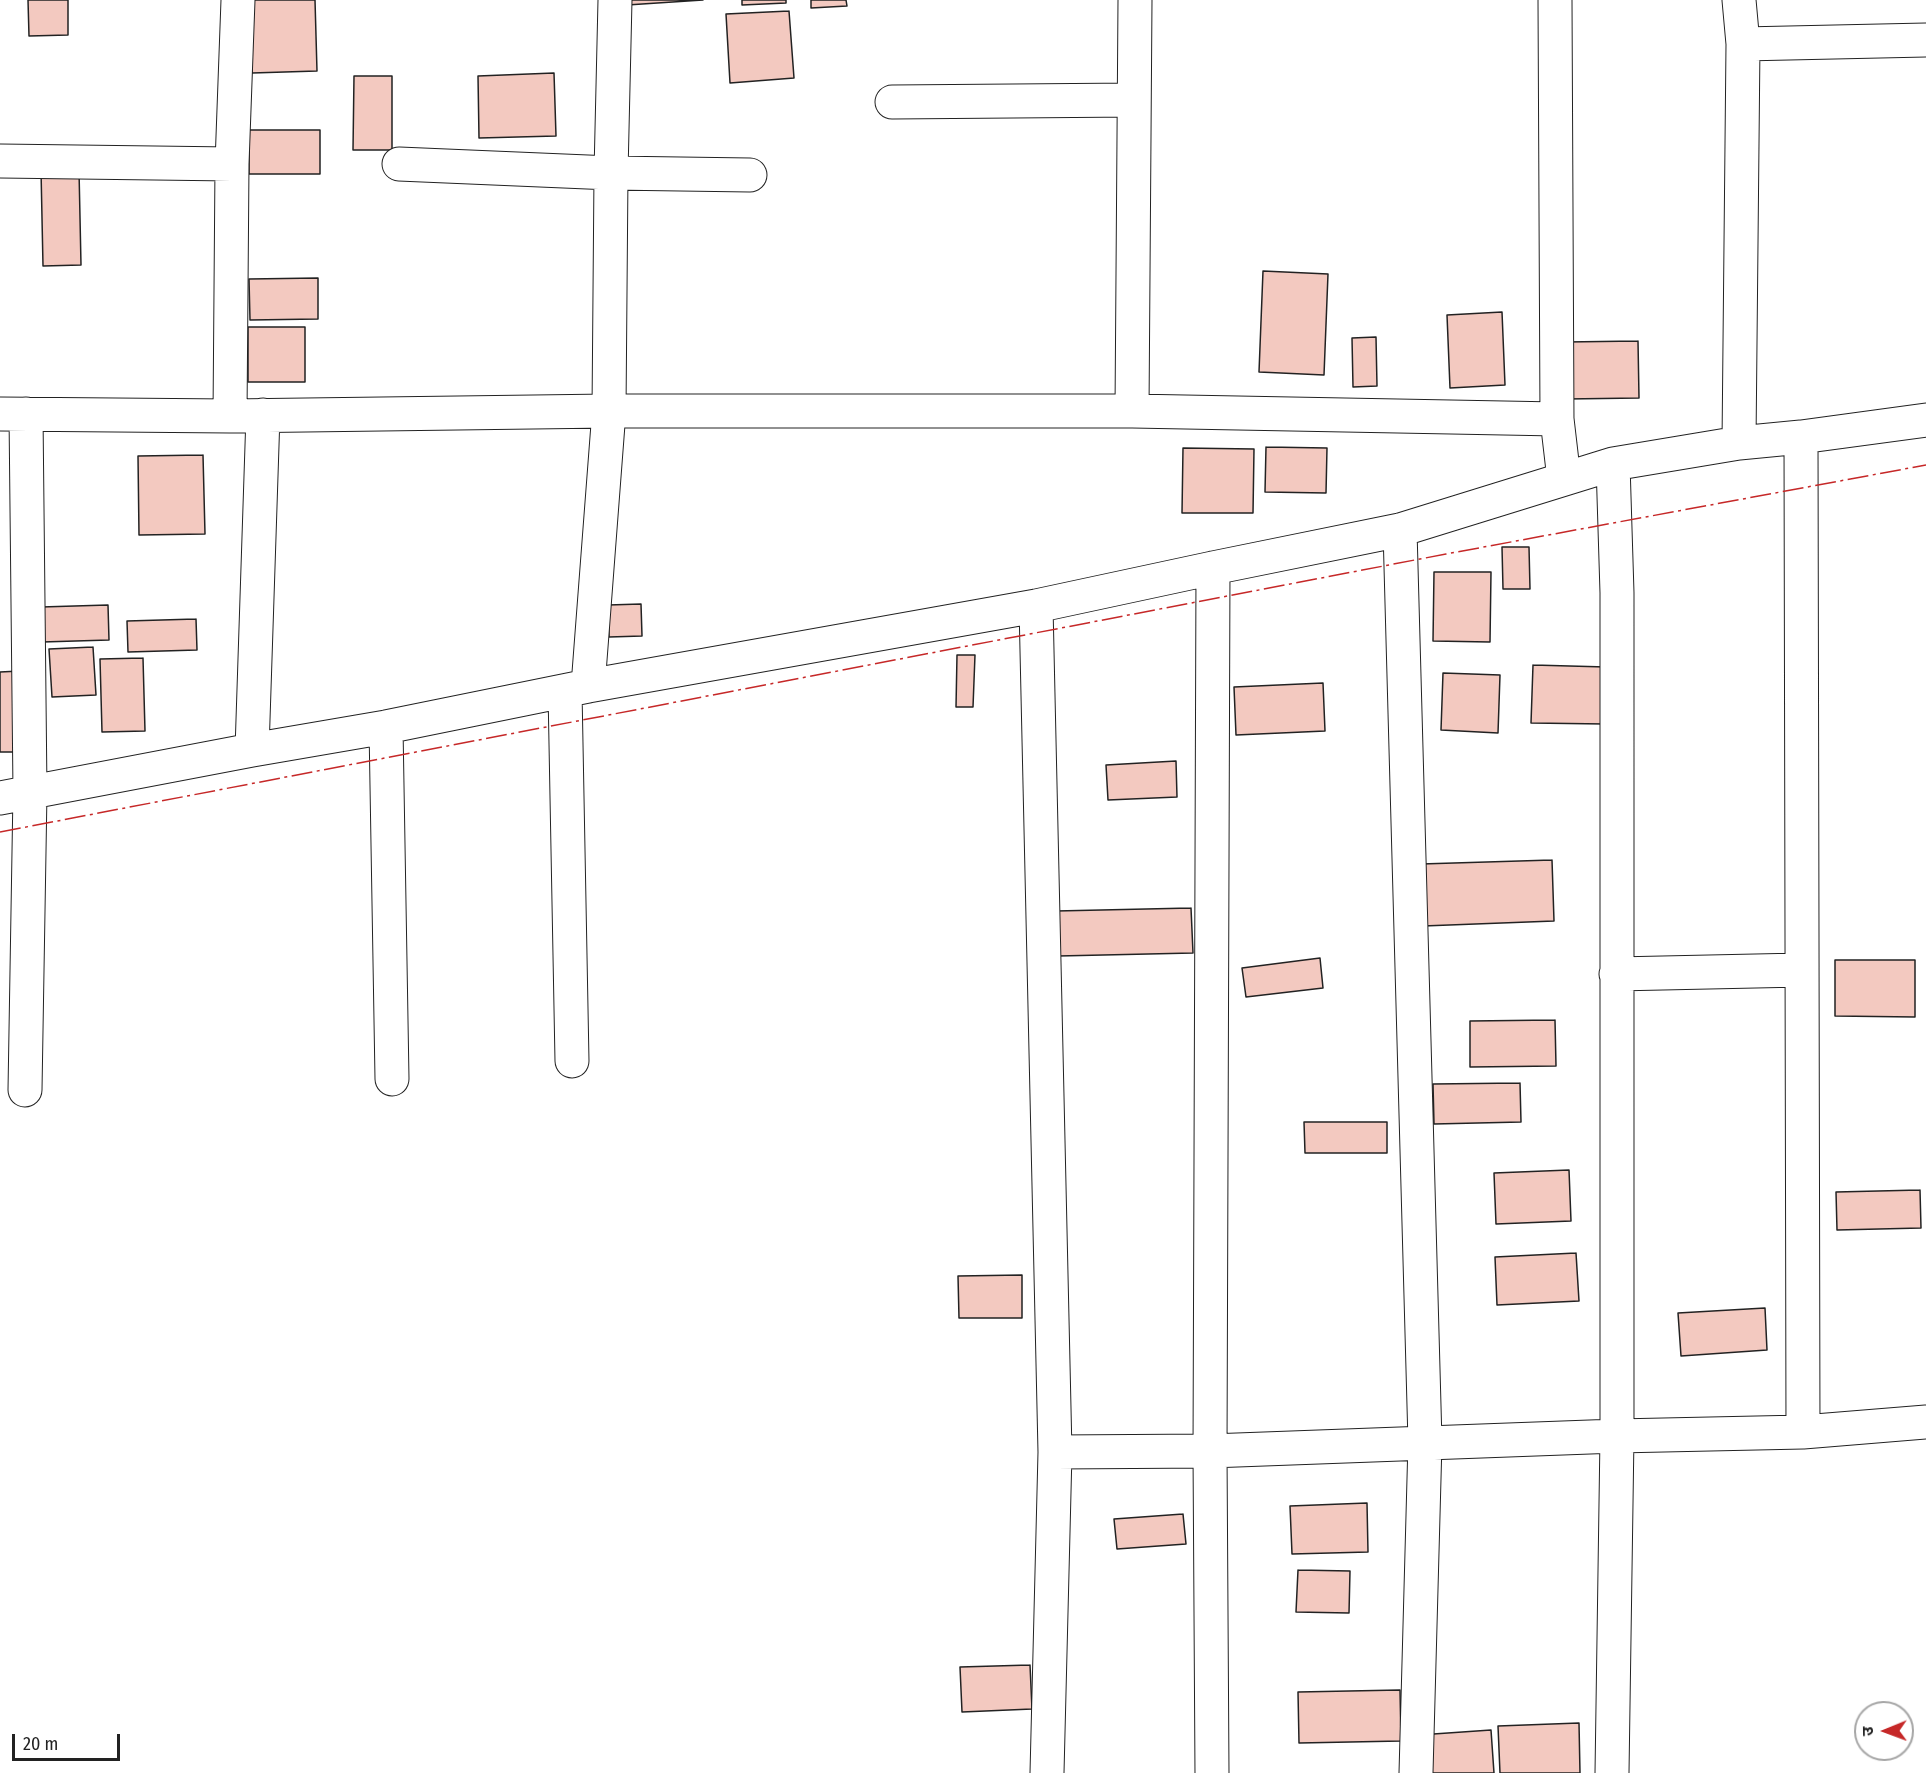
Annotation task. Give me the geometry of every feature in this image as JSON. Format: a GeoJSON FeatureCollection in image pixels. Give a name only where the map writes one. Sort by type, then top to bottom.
{"type":"FeatureCollection","features":[{"type":"Feature","properties":{"kind":"street"},"geometry":{"type":"LineString","coordinates":[[230,416],[232,164],[238,0]]}},
{"type":"Feature","properties":{"kind":"street"},"geometry":{"type":"LineString","coordinates":[[572,1061],[577,689],[609,411],[615,0]]}},
{"type":"Feature","properties":{"kind":"street"},"geometry":{"type":"LineString","coordinates":[[1132,411],[1135,0]]}},
{"type":"Feature","properties":{"kind":"street"},"geometry":{"type":"LineString","coordinates":[[1555,0],[1557,419],[1564,479]]}},
{"type":"Feature","properties":{"kind":"street"},"geometry":{"type":"LineString","coordinates":[[1739,0],[1743,44],[1739,443]]}},
{"type":"Feature","properties":{"kind":"street"},"geometry":{"type":"LineString","coordinates":[[1743,44],[1926,40]]}},
{"type":"Feature","properties":{"kind":"street"},"geometry":{"type":"LineString","coordinates":[[892,102],[1134,100]]}},
{"type":"Feature","properties":{"kind":"street"},"geometry":{"type":"LineString","coordinates":[[0,161],[232,164]]}},
{"type":"Feature","properties":{"kind":"street"},"geometry":{"type":"LineString","coordinates":[[399,164],[750,175]]}},
{"type":"Feature","properties":{"kind":"street"},"geometry":{"type":"LineString","coordinates":[[25,1090],[15,795],[13,414],[263,416],[609,411],[1132,411],[1557,419]]}},
{"type":"Feature","properties":{"kind":"street"},"geometry":{"type":"LineString","coordinates":[[252,750],[263,416]]}},
{"type":"Feature","properties":{"kind":"street"},"geometry":{"type":"LineString","coordinates":[[15,795],[386,727],[577,689],[1036,606],[1400,530],[1613,464],[1739,443],[1801,438],[1926,420]]}},
{"type":"Feature","properties":{"kind":"street"},"geometry":{"type":"LineString","coordinates":[[1801,438],[1803,1432]]}},
{"type":"Feature","properties":{"kind":"street"},"geometry":{"type":"LineString","coordinates":[[1612,1773],[1617,1436],[1617,593],[1613,464]]}},
{"type":"Feature","properties":{"kind":"street"},"geometry":{"type":"LineString","coordinates":[[1400,530],[1425,1442],[1416,1773]]}},
{"type":"Feature","properties":{"kind":"street"},"geometry":{"type":"LineString","coordinates":[[1212,1773],[1210,1451],[1213,568]]}},
{"type":"Feature","properties":{"kind":"street"},"geometry":{"type":"LineString","coordinates":[[1036,606],[1055,1452],[1047,1773]]}},
{"type":"Feature","properties":{"kind":"street"},"geometry":{"type":"LineString","coordinates":[[386,727],[392,1079]]}},
{"type":"Feature","properties":{"kind":"street"},"geometry":{"type":"LineString","coordinates":[[1616,974],[1802,970]]}},
{"type":"Feature","properties":{"kind":"street"},"geometry":{"type":"LineString","coordinates":[[1055,1452],[1210,1451],[1425,1442],[1803,1432],[1926,1422]]}},
{"type":"Feature","properties":{"kind":"building"},"geometry":{"type":"Polygon","coordinates":[[[28,0],[68,0],[68,35],[29,36],[28,0]]]}},
{"type":"Feature","properties":{"kind":"building"},"geometry":{"type":"Polygon","coordinates":[[[250,0],[315,0],[317,71],[252,73],[250,0]]]}},
{"type":"Feature","properties":{"kind":"building"},"geometry":{"type":"Polygon","coordinates":[[[627,0],[703,0],[627,5],[627,0]]]}},
{"type":"Feature","properties":{"kind":"building"},"geometry":{"type":"Polygon","coordinates":[[[742,0],[786,0],[786,3],[742,5],[742,0]]]}},
{"type":"Feature","properties":{"kind":"building"},"geometry":{"type":"Polygon","coordinates":[[[811,0],[846,0],[847,6],[811,8],[811,0]]]}},
{"type":"Feature","properties":{"kind":"building"},"geometry":{"type":"Polygon","coordinates":[[[789,11],[794,78],[730,83],[726,14],[789,11]]]}},
{"type":"Feature","properties":{"kind":"building"},"geometry":{"type":"Polygon","coordinates":[[[554,73],[556,136],[479,138],[478,76],[554,73]]]}},
{"type":"Feature","properties":{"kind":"building"},"geometry":{"type":"Polygon","coordinates":[[[354,76],[392,76],[392,150],[353,150],[354,76]]]}},
{"type":"Feature","properties":{"kind":"building"},"geometry":{"type":"Polygon","coordinates":[[[249,130],[320,130],[320,174],[249,174],[249,130]]]}},
{"type":"Feature","properties":{"kind":"building"},"geometry":{"type":"Polygon","coordinates":[[[41,170],[79,170],[81,265],[43,266],[41,170]]]}},
{"type":"Feature","properties":{"kind":"building"},"geometry":{"type":"Polygon","coordinates":[[[1263,271],[1328,274],[1324,375],[1259,372],[1263,271]]]}},
{"type":"Feature","properties":{"kind":"building"},"geometry":{"type":"Polygon","coordinates":[[[318,278],[318,319],[250,320],[249,279],[318,278]]]}},
{"type":"Feature","properties":{"kind":"building"},"geometry":{"type":"Polygon","coordinates":[[[1502,312],[1505,385],[1450,388],[1447,315],[1502,312]]]}},
{"type":"Feature","properties":{"kind":"building"},"geometry":{"type":"Polygon","coordinates":[[[248,327],[305,327],[305,382],[248,382],[248,327]]]}},
{"type":"Feature","properties":{"kind":"building"},"geometry":{"type":"Polygon","coordinates":[[[1376,337],[1377,386],[1353,387],[1352,338],[1376,337]]]}},
{"type":"Feature","properties":{"kind":"building"},"geometry":{"type":"Polygon","coordinates":[[[1638,341],[1639,398],[1566,399],[1565,342],[1638,341]]]}},
{"type":"Feature","properties":{"kind":"building"},"geometry":{"type":"Polygon","coordinates":[[[1266,447],[1327,448],[1326,493],[1265,492],[1266,447]]]}},
{"type":"Feature","properties":{"kind":"building"},"geometry":{"type":"Polygon","coordinates":[[[1183,448],[1254,449],[1253,513],[1182,513],[1183,448]]]}},
{"type":"Feature","properties":{"kind":"building"},"geometry":{"type":"Polygon","coordinates":[[[203,455],[205,534],[139,535],[138,456],[203,455]]]}},
{"type":"Feature","properties":{"kind":"building"},"geometry":{"type":"Polygon","coordinates":[[[1502,547],[1529,547],[1530,589],[1503,589],[1502,547]]]}},
{"type":"Feature","properties":{"kind":"building"},"geometry":{"type":"Polygon","coordinates":[[[1434,572],[1491,572],[1490,642],[1433,641],[1434,572]]]}},
{"type":"Feature","properties":{"kind":"building"},"geometry":{"type":"Polygon","coordinates":[[[641,604],[642,636],[609,637],[608,605],[641,604]]]}},
{"type":"Feature","properties":{"kind":"building"},"geometry":{"type":"Polygon","coordinates":[[[108,605],[109,640],[42,642],[41,607],[108,605]]]}},
{"type":"Feature","properties":{"kind":"building"},"geometry":{"type":"Polygon","coordinates":[[[196,619],[197,650],[128,652],[127,621],[196,619]]]}},
{"type":"Feature","properties":{"kind":"building"},"geometry":{"type":"Polygon","coordinates":[[[93,647],[96,695],[52,697],[49,649],[93,647]]]}},
{"type":"Feature","properties":{"kind":"building"},"geometry":{"type":"Polygon","coordinates":[[[957,655],[975,655],[973,707],[956,707],[957,655]]]}},
{"type":"Feature","properties":{"kind":"building"},"geometry":{"type":"Polygon","coordinates":[[[143,658],[145,731],[102,732],[100,659],[143,658]]]}},
{"type":"Feature","properties":{"kind":"building"},"geometry":{"type":"Polygon","coordinates":[[[1533,665],[1606,667],[1605,724],[1531,723],[1533,665]]]}},
{"type":"Feature","properties":{"kind":"building"},"geometry":{"type":"Polygon","coordinates":[[[20,671],[19,752],[0,752],[0,672],[20,671]]]}},
{"type":"Feature","properties":{"kind":"building"},"geometry":{"type":"Polygon","coordinates":[[[1443,673],[1500,675],[1498,733],[1441,730],[1443,673]]]}},
{"type":"Feature","properties":{"kind":"building"},"geometry":{"type":"Polygon","coordinates":[[[1323,683],[1325,731],[1236,735],[1234,687],[1323,683]]]}},
{"type":"Feature","properties":{"kind":"building"},"geometry":{"type":"Polygon","coordinates":[[[1176,761],[1177,797],[1108,800],[1106,765],[1176,761]]]}},
{"type":"Feature","properties":{"kind":"building"},"geometry":{"type":"Polygon","coordinates":[[[1552,860],[1554,921],[1423,926],[1421,864],[1552,860]]]}},
{"type":"Feature","properties":{"kind":"building"},"geometry":{"type":"Polygon","coordinates":[[[1191,908],[1193,953],[1058,956],[1056,911],[1191,908]]]}},
{"type":"Feature","properties":{"kind":"building"},"geometry":{"type":"Polygon","coordinates":[[[1320,958],[1323,988],[1246,997],[1242,968],[1320,958]]]}},
{"type":"Feature","properties":{"kind":"building"},"geometry":{"type":"Polygon","coordinates":[[[1835,960],[1915,960],[1915,1017],[1835,1016],[1835,960]]]}},
{"type":"Feature","properties":{"kind":"building"},"geometry":{"type":"Polygon","coordinates":[[[1555,1020],[1556,1066],[1470,1067],[1470,1021],[1555,1020]]]}},
{"type":"Feature","properties":{"kind":"building"},"geometry":{"type":"Polygon","coordinates":[[[1520,1083],[1521,1122],[1434,1124],[1433,1084],[1520,1083]]]}},
{"type":"Feature","properties":{"kind":"building"},"geometry":{"type":"Polygon","coordinates":[[[1304,1122],[1387,1122],[1387,1153],[1305,1153],[1304,1122]]]}},
{"type":"Feature","properties":{"kind":"building"},"geometry":{"type":"Polygon","coordinates":[[[1569,1170],[1571,1221],[1496,1224],[1494,1173],[1569,1170]]]}},
{"type":"Feature","properties":{"kind":"building"},"geometry":{"type":"Polygon","coordinates":[[[1920,1190],[1921,1228],[1837,1230],[1836,1192],[1920,1190]]]}},
{"type":"Feature","properties":{"kind":"building"},"geometry":{"type":"Polygon","coordinates":[[[1576,1253],[1579,1301],[1497,1305],[1495,1257],[1576,1253]]]}},
{"type":"Feature","properties":{"kind":"building"},"geometry":{"type":"Polygon","coordinates":[[[1022,1275],[1022,1318],[959,1318],[958,1276],[1022,1275]]]}},
{"type":"Feature","properties":{"kind":"building"},"geometry":{"type":"Polygon","coordinates":[[[1765,1308],[1767,1350],[1681,1356],[1678,1313],[1765,1308]]]}},
{"type":"Feature","properties":{"kind":"building"},"geometry":{"type":"Polygon","coordinates":[[[1367,1503],[1368,1552],[1292,1554],[1290,1506],[1367,1503]]]}},
{"type":"Feature","properties":{"kind":"building"},"geometry":{"type":"Polygon","coordinates":[[[1183,1514],[1186,1544],[1117,1549],[1114,1519],[1183,1514]]]}},
{"type":"Feature","properties":{"kind":"building"},"geometry":{"type":"Polygon","coordinates":[[[1298,1570],[1350,1571],[1349,1613],[1296,1612],[1298,1570]]]}},
{"type":"Feature","properties":{"kind":"building"},"geometry":{"type":"Polygon","coordinates":[[[1030,1665],[1032,1709],[962,1712],[960,1667],[1030,1665]]]}},
{"type":"Feature","properties":{"kind":"building"},"geometry":{"type":"Polygon","coordinates":[[[1400,1690],[1401,1741],[1299,1743],[1298,1692],[1400,1690]]]}},
{"type":"Feature","properties":{"kind":"building"},"geometry":{"type":"Polygon","coordinates":[[[1579,1723],[1580,1773],[1500,1773],[1498,1726],[1579,1723]]]}},
{"type":"Feature","properties":{"kind":"building"},"geometry":{"type":"Polygon","coordinates":[[[1491,1730],[1494,1773],[1421,1773],[1419,1735],[1491,1730]]]}},
{"type":"Feature","properties":{"kind":"power"},"geometry":{"type":"LineString","coordinates":[[0,832],[1446,554],[1926,465]]}}]}
